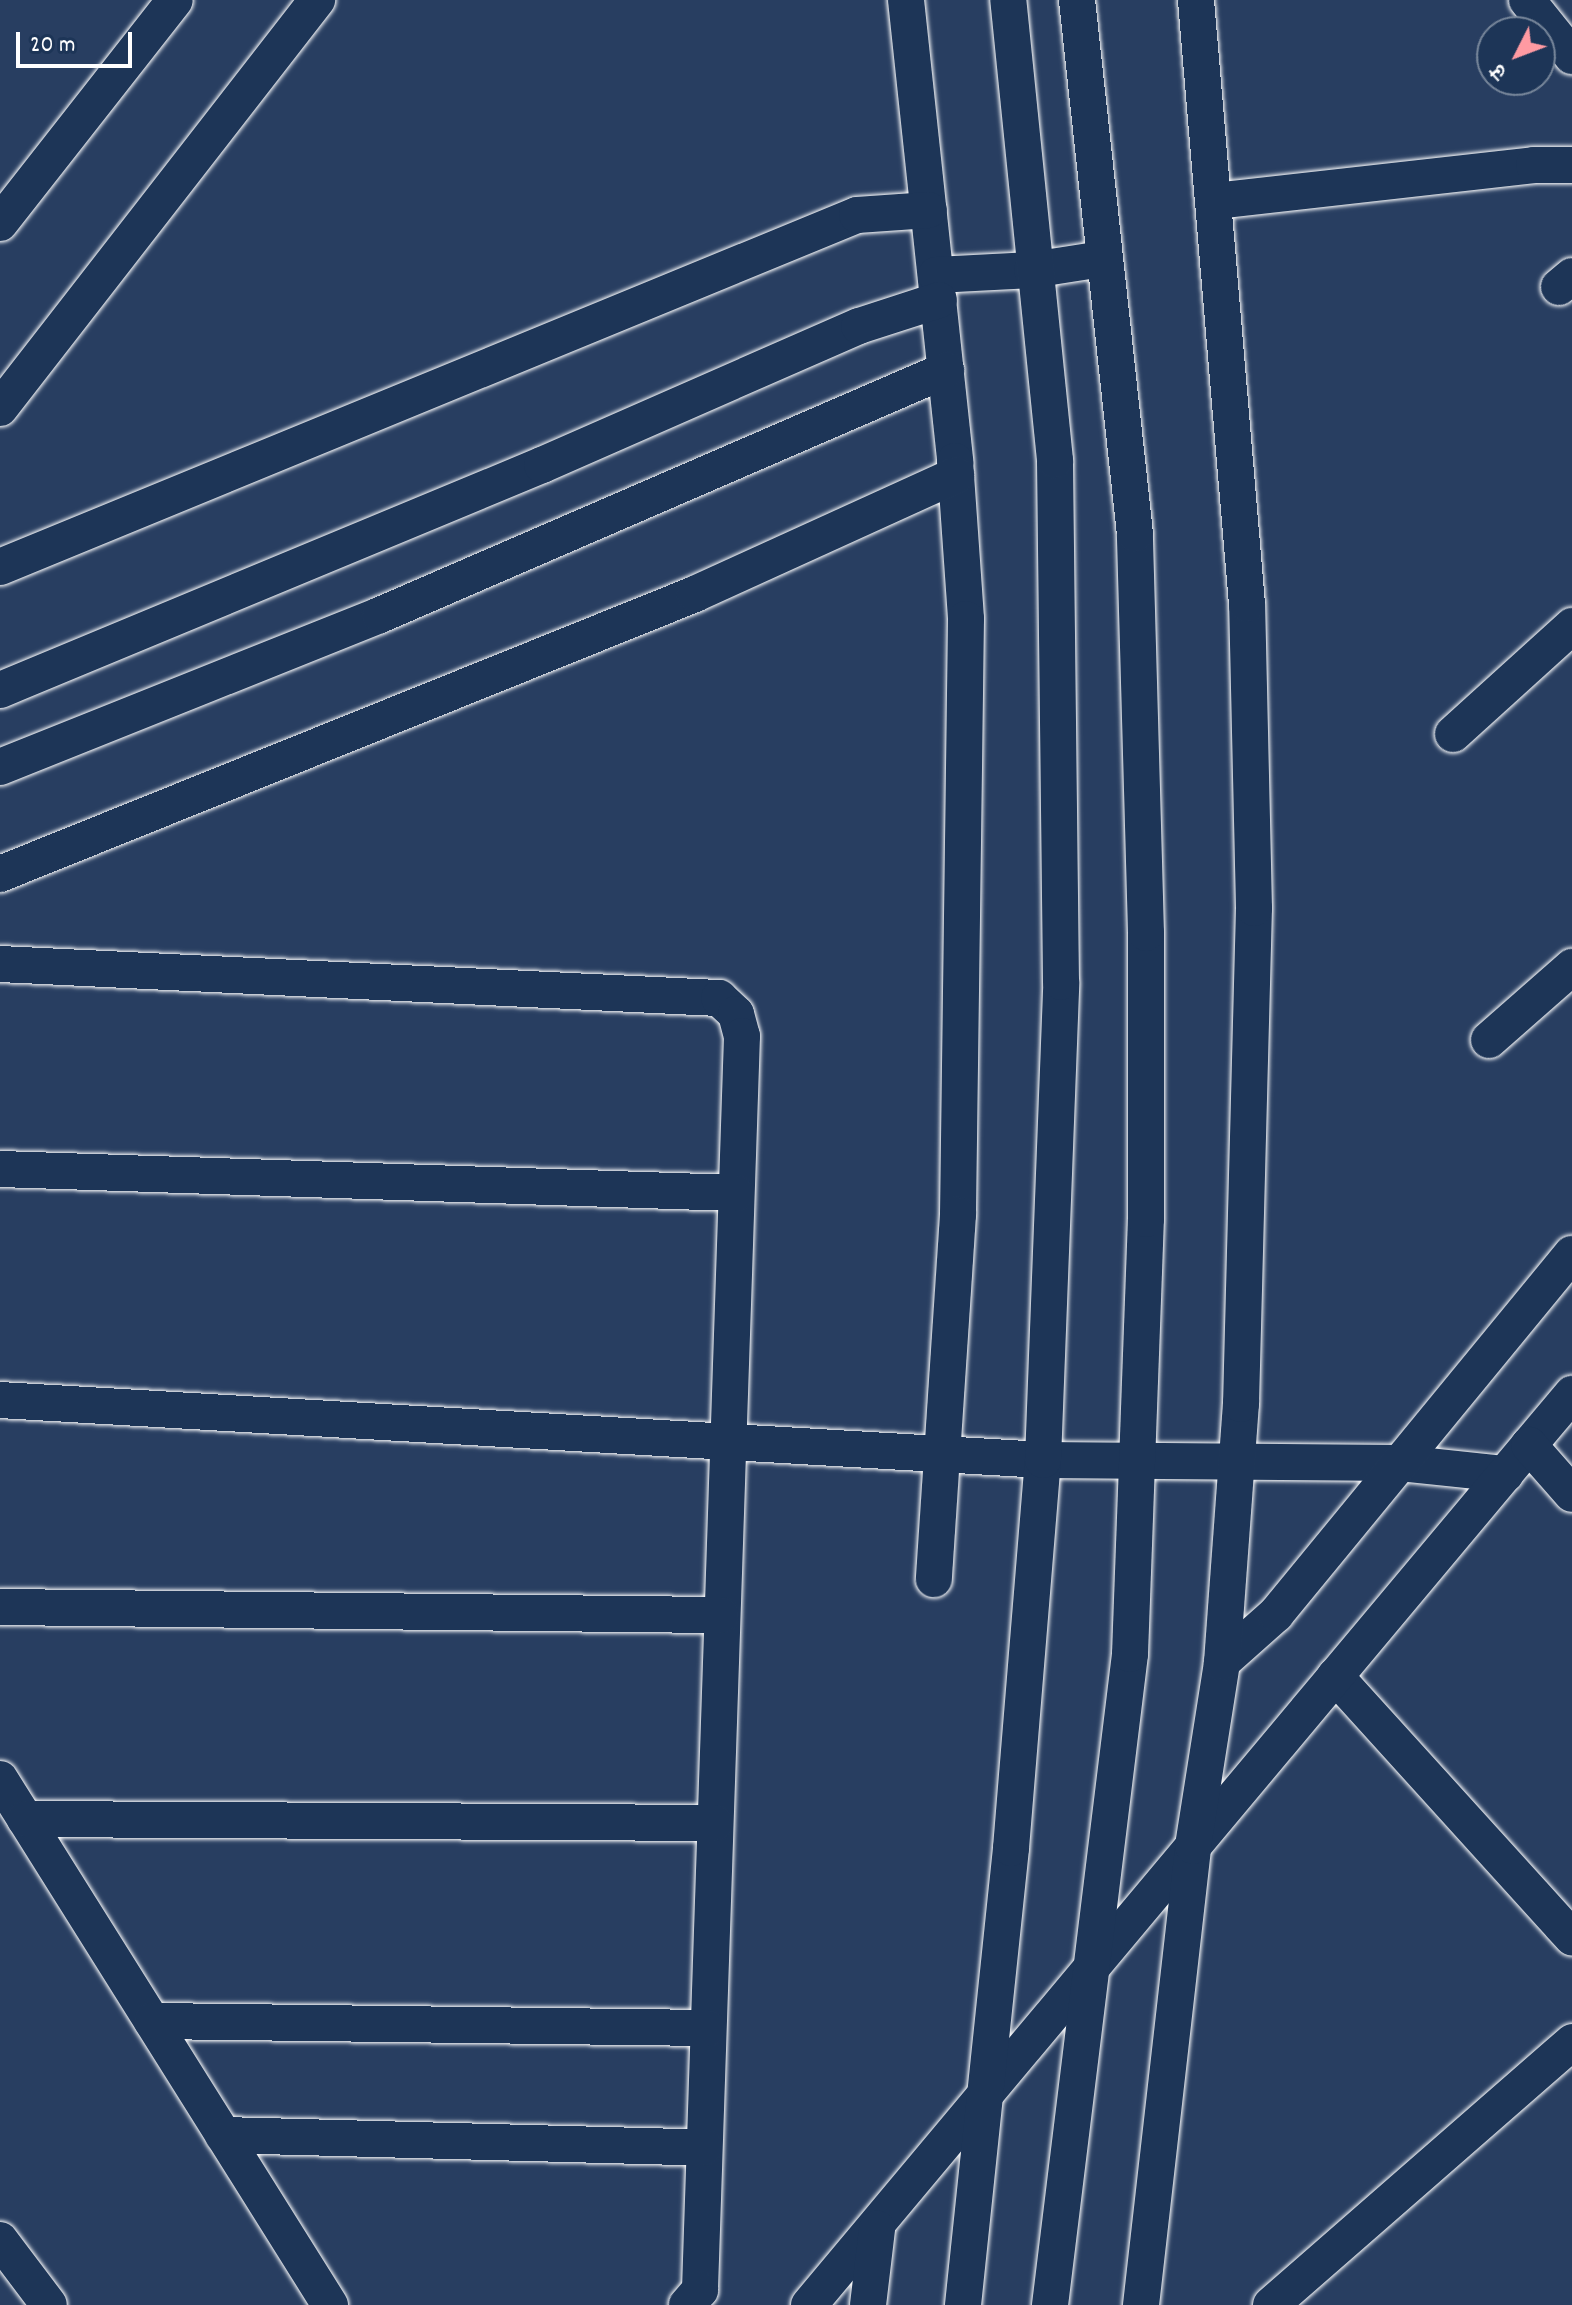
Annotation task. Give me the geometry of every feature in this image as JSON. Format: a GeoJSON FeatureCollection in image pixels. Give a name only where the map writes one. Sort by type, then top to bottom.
{"type":"FeatureCollection","features":[{"type":"Feature","properties":{"kind":"street"},"geometry":{"type":"LineString","coordinates":[[0,223],[175,0]]}},
{"type":"Feature","properties":{"kind":"street"},"geometry":{"type":"LineString","coordinates":[[0,408],[317,0]]}},
{"type":"Feature","properties":{"kind":"street"},"geometry":{"type":"LineString","coordinates":[[906,0],[946,370],[966,619],[958,1215],[934,1579]]}},
{"type":"Feature","properties":{"kind":"street"},"geometry":{"type":"LineString","coordinates":[[963,2305],[1043,1460],[1061,935],[1055,460],[1032,270],[1008,0]]}},
{"type":"Feature","properties":{"kind":"street"},"geometry":{"type":"LineString","coordinates":[[1050,2305],[1087,1975],[1130,1654],[1139,1461],[1146,933],[1135,534],[1102,259],[1077,0]]}},
{"type":"Feature","properties":{"kind":"street"},"geometry":{"type":"LineString","coordinates":[[1141,2305],[1193,1846],[1222,1662],[1237,1459],[1254,908],[1247,604],[1196,0]]}},
{"type":"Feature","properties":{"kind":"street"},"geometry":{"type":"LineString","coordinates":[[1527,0],[1572,56]]}},
{"type":"Feature","properties":{"kind":"street"},"geometry":{"type":"LineString","coordinates":[[1215,201],[1534,165],[1572,165]]}},
{"type":"Feature","properties":{"kind":"street"},"geometry":{"type":"LineString","coordinates":[[0,567],[857,215],[929,210]]}},
{"type":"Feature","properties":{"kind":"street"},"geometry":{"type":"LineString","coordinates":[[0,690],[527,471],[859,326],[938,288],[1102,259]]}},
{"type":"Feature","properties":{"kind":"street"},"geometry":{"type":"LineString","coordinates":[[0,767],[380,615],[946,370]]}},
{"type":"Feature","properties":{"kind":"street"},"geometry":{"type":"LineString","coordinates":[[0,874],[695,594],[956,475]]}},
{"type":"Feature","properties":{"kind":"street"},"geometry":{"type":"LineString","coordinates":[[1453,734],[1572,626]]}},
{"type":"Feature","properties":{"kind":"street"},"geometry":{"type":"LineString","coordinates":[[0,964],[719,998],[736,1014],[742,1036],[700,2290],[687,2305]]}},
{"type":"Feature","properties":{"kind":"street"},"geometry":{"type":"LineString","coordinates":[[1489,1040],[1572,967]]}},
{"type":"Feature","properties":{"kind":"street"},"geometry":{"type":"LineString","coordinates":[[0,1169],[736,1193]]}},
{"type":"Feature","properties":{"kind":"street"},"geometry":{"type":"LineString","coordinates":[[1222,1662],[1276,1614],[1572,1254]]}},
{"type":"Feature","properties":{"kind":"street"},"geometry":{"type":"LineString","coordinates":[[809,2305],[877,2229],[1572,1394]]}},
{"type":"Feature","properties":{"kind":"street"},"geometry":{"type":"LineString","coordinates":[[0,1400],[1043,1460],[1237,1459],[1400,1463],[1505,1474]]}},
{"type":"Feature","properties":{"kind":"street"},"geometry":{"type":"LineString","coordinates":[[1529,1445],[1572,1494]]}},
{"type":"Feature","properties":{"kind":"street"},"geometry":{"type":"LineString","coordinates":[[0,1607],[721,1615]]}},
{"type":"Feature","properties":{"kind":"street"},"geometry":{"type":"LineString","coordinates":[[1335,1676],[1572,1937]]}},
{"type":"Feature","properties":{"kind":"street"},"geometry":{"type":"LineString","coordinates":[[0,1779],[330,2305]]}},
{"type":"Feature","properties":{"kind":"street"},"geometry":{"type":"LineString","coordinates":[[25,1819],[715,1823]]}},
{"type":"Feature","properties":{"kind":"street"},"geometry":{"type":"LineString","coordinates":[[152,2021],[708,2028]]}},
{"type":"Feature","properties":{"kind":"street"},"geometry":{"type":"LineString","coordinates":[[1271,2305],[1572,2042]]}},
{"type":"Feature","properties":{"kind":"street"},"geometry":{"type":"LineString","coordinates":[[223,2135],[704,2148]]}},
{"type":"Feature","properties":{"kind":"street"},"geometry":{"type":"LineString","coordinates":[[868,2305],[877,2229]]}},
{"type":"Feature","properties":{"kind":"street"},"geometry":{"type":"LineString","coordinates":[[0,2240],[49,2305]]}}]}
